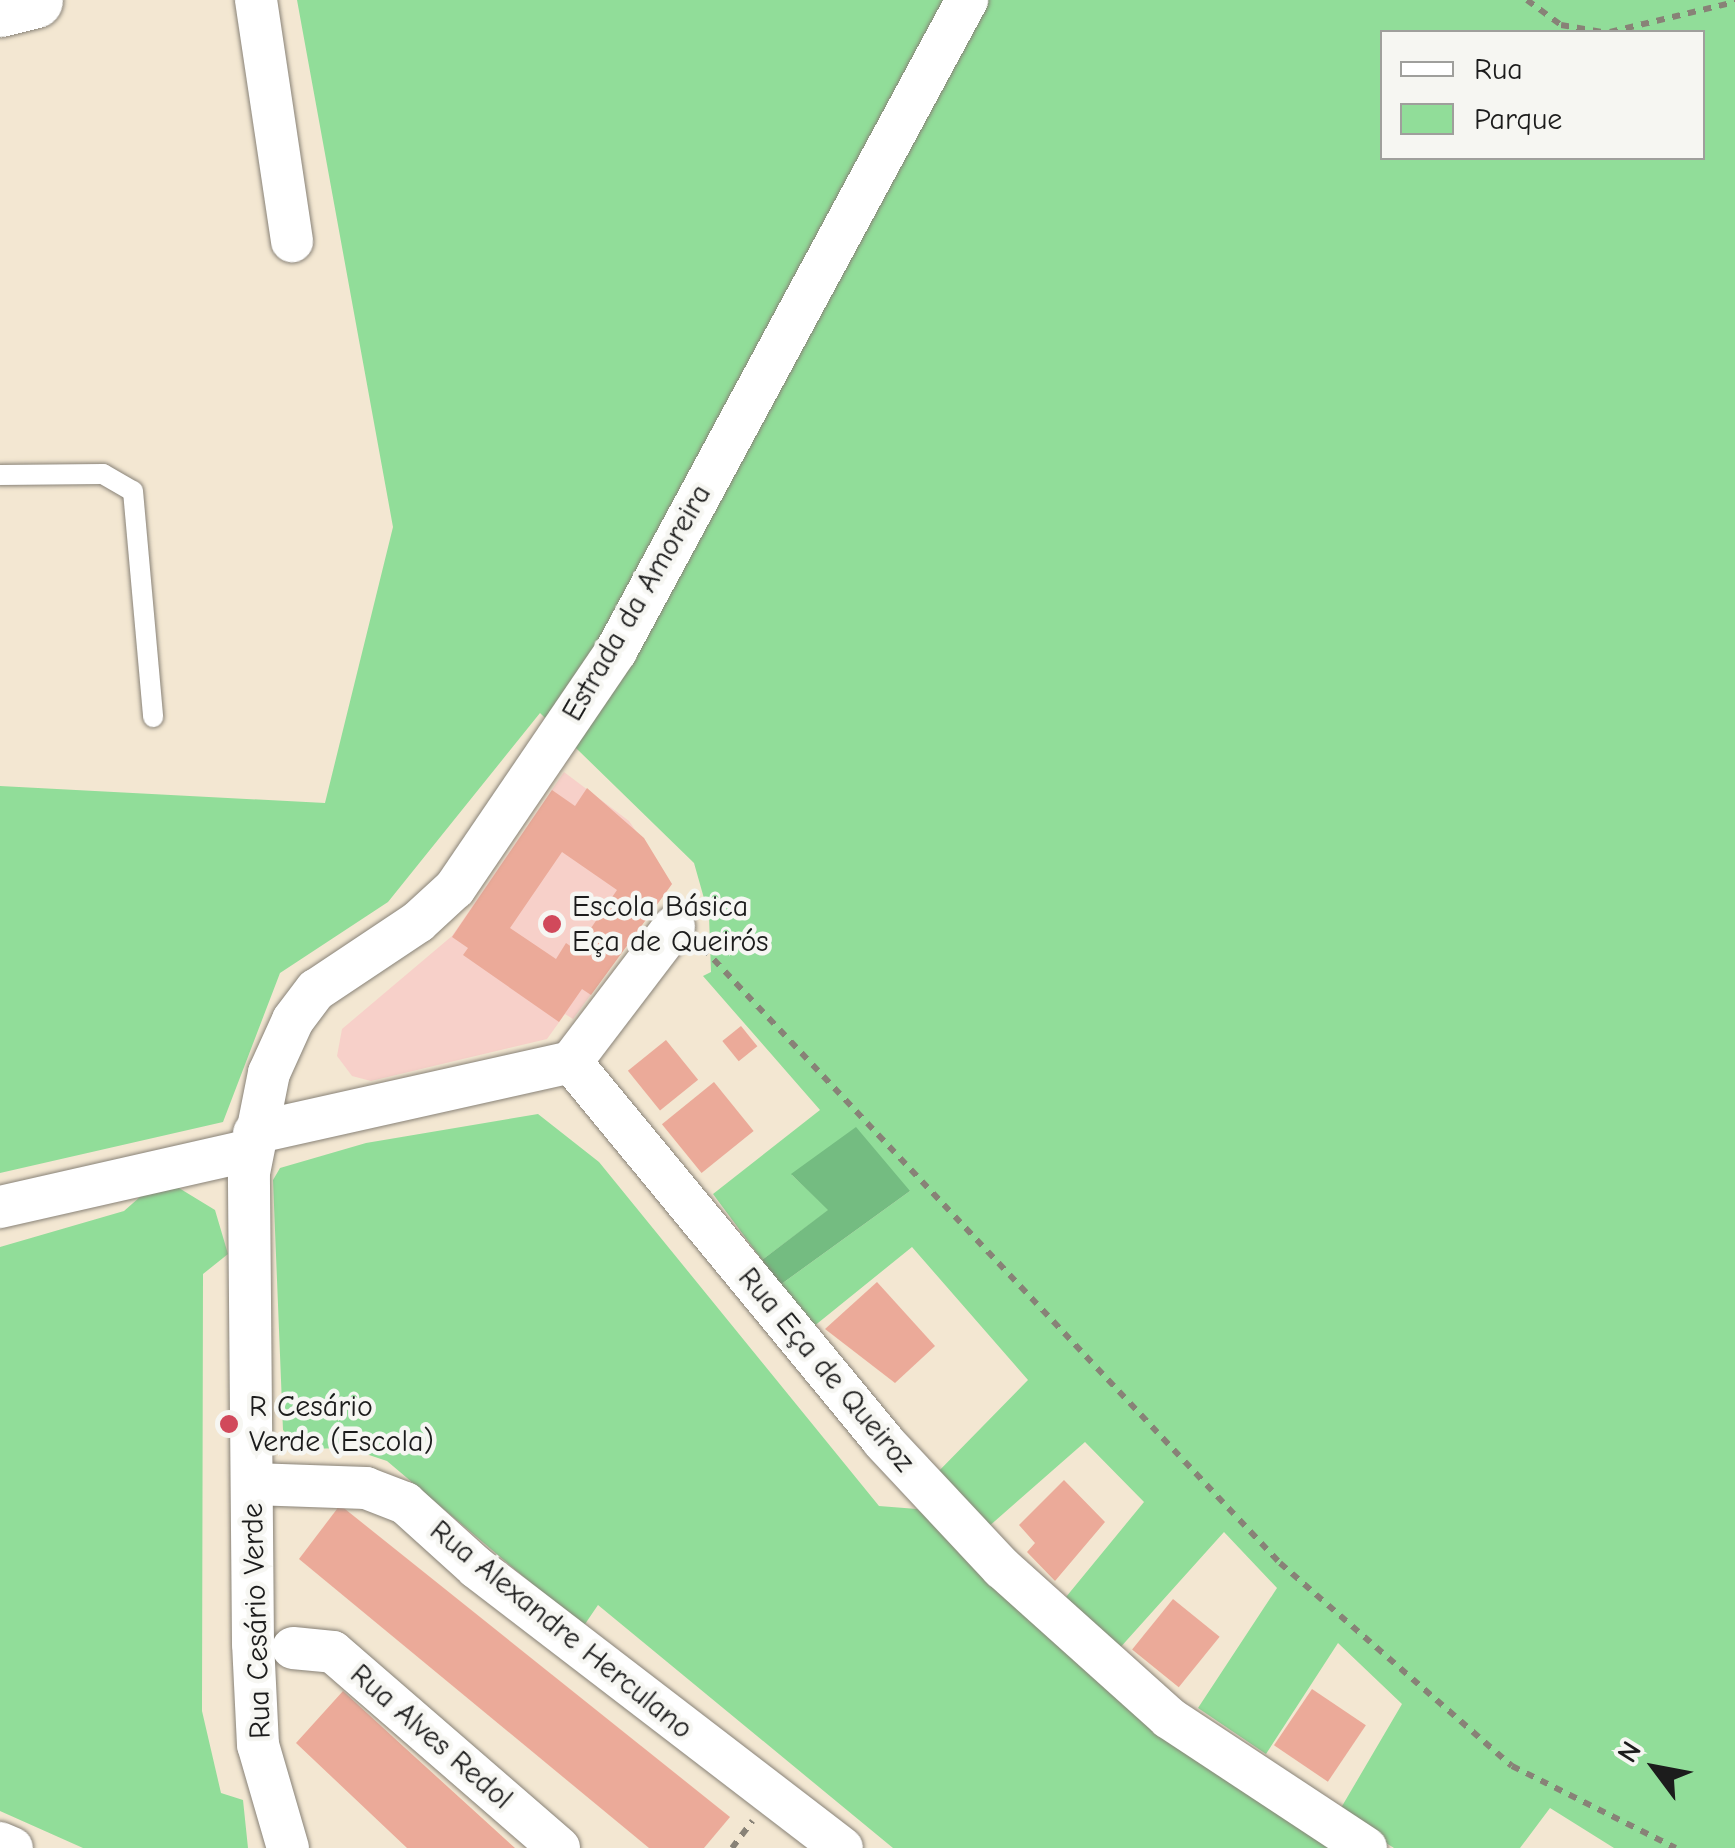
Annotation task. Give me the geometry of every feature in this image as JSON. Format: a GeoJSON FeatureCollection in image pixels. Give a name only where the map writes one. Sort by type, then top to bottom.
{"type":"FeatureCollection","features":[{"type":"Feature","properties":{"kind":"main road"},"geometry":{"type":"LineString","coordinates":[[0,9],[35,0]]}},
{"type":"Feature","properties":{"kind":"street"},"geometry":{"type":"LineString","coordinates":[[256,0],[292,241]]}},
{"type":"Feature","properties":{"kind":"street","name":"Estrada da Amoreira"},"geometry":{"type":"LineString","coordinates":[[253,1142],[268,1073],[304,1004],[328,978],[418,922],[455,888],[616,651],[967,0]]}},
{"type":"Feature","properties":{"kind":"street"},"geometry":{"type":"LineString","coordinates":[[0,1207],[571,1062],[674,928]]}},
{"type":"Feature","properties":{"kind":"street","name":"Rua Eça de Queiroz"},"geometry":{"type":"LineString","coordinates":[[571,1062],[884,1442],[1002,1568],[1169,1718],[1366,1848]]}},
{"type":"Feature","properties":{"kind":"street","name":"Rua Cesário Verde"},"geometry":{"type":"LineString","coordinates":[[253,1142],[258,1745],[288,1848]]}},
{"type":"Feature","properties":{"kind":"street","name":"Rua Alexandre Herculano"},"geometry":{"type":"LineString","coordinates":[[253,1484],[366,1488],[405,1504],[477,1568],[842,1848]]}},
{"type":"Feature","properties":{"kind":"street","name":"Rua Alves Redol"},"geometry":{"type":"LineString","coordinates":[[293,1648],[333,1652],[559,1848]]}},
{"type":"Feature","properties":{"kind":"street"},"geometry":{"type":"LineString","coordinates":[[0,1844],[12,1848]]}},
{"type":"Feature","properties":{"kind":"lane"},"geometry":{"type":"LineString","coordinates":[[0,475],[103,474],[133,492],[153,717]]}},
{"type":"Feature","properties":{"kind":"path"},"geometry":{"type":"LineString","coordinates":[[1527,0],[1560,25],[1594,30]]}},
{"type":"Feature","properties":{"kind":"path"},"geometry":{"type":"LineString","coordinates":[[1616,30],[1735,2]]}},
{"type":"Feature","properties":{"kind":"path"},"geometry":{"type":"LineString","coordinates":[[674,928],[711,954],[1280,1563],[1512,1766],[1676,1848]]}},
{"type":"Feature","properties":{"kind":"shaded area","name":"Escola Básica Eça de Queirós"},"geometry":{"type":"Polygon","coordinates":[[[564,772],[629,821],[672,884],[573,1019],[565,1014],[547,1039],[371,1081],[352,1076],[337,1056],[342,1029],[452,936],[564,772]]]}},
{"type":"Feature","properties":{"kind":"green space"},"geometry":{"type":"Polygon","coordinates":[[[297,0],[1735,0],[1735,1848],[1614,1848],[1550,1808],[1520,1848],[1394,1848],[1338,1813],[1402,1704],[1338,1643],[1266,1754],[1198,1708],[1277,1588],[1224,1532],[1118,1650],[1066,1597],[1144,1502],[1085,1442],[987,1528],[933,1477],[1028,1380],[912,1247],[813,1327],[780,1285],[910,1191],[792,1175],[829,1210],[762,1260],[713,1194],[820,1110],[703,976],[711,972],[709,916],[694,863],[540,713],[388,902],[280,973],[223,1122],[0,1173],[0,786],[325,803],[393,527],[297,0]]]}},
{"type":"Feature","properties":{"kind":"green space"},"geometry":{"type":"Polygon","coordinates":[[[538,1114],[599,1162],[879,1506],[917,1509],[1168,1739],[1332,1848],[893,1848],[598,1605],[583,1627],[387,1461],[348,1448],[302,1449],[283,1430],[273,1180],[280,1168],[366,1143],[538,1114]]]}},
{"type":"Feature","properties":{"kind":"green space"},"geometry":{"type":"Polygon","coordinates":[[[856,1127],[910,1191],[780,1285],[762,1260],[828,1210],[791,1174],[856,1127]]]}},
{"type":"Feature","properties":{"kind":"green space"},"geometry":{"type":"Polygon","coordinates":[[[174,1185],[215,1210],[228,1254],[203,1274],[202,1711],[221,1793],[243,1800],[248,1848],[83,1848],[0,1811],[0,1247],[124,1211],[149,1189],[174,1185]]]}},
{"type":"Feature","properties":{"kind":"building"},"geometry":{"type":"Polygon","coordinates":[[[587,788],[644,838],[672,884],[591,995],[582,989],[559,1022],[463,955],[468,948],[452,937],[552,790],[575,806],[587,788]],[[562,852],[510,928],[556,959],[566,943],[576,950],[617,890],[562,852]]]}},
{"type":"Feature","properties":{"kind":"building"},"geometry":{"type":"Polygon","coordinates":[[[741,1026],[757,1046],[739,1061],[722,1041],[741,1026]]]}},
{"type":"Feature","properties":{"kind":"building"},"geometry":{"type":"Polygon","coordinates":[[[666,1040],[698,1080],[660,1110],[628,1071],[666,1040]]]}},
{"type":"Feature","properties":{"kind":"building"},"geometry":{"type":"Polygon","coordinates":[[[714,1082],[754,1131],[702,1173],[662,1124],[714,1082]]]}},
{"type":"Feature","properties":{"kind":"building"},"geometry":{"type":"Polygon","coordinates":[[[877,1282],[935,1346],[895,1383],[825,1329],[877,1282]]]}},
{"type":"Feature","properties":{"kind":"building"},"geometry":{"type":"Polygon","coordinates":[[[1064,1480],[1105,1522],[1055,1581],[1027,1552],[1035,1543],[1019,1525],[1064,1480]]]}},
{"type":"Feature","properties":{"kind":"building"},"geometry":{"type":"Polygon","coordinates":[[[340,1505],[730,1817],[704,1848],[649,1848],[299,1559],[340,1505]]]}},
{"type":"Feature","properties":{"kind":"building"},"geometry":{"type":"Polygon","coordinates":[[[1173,1599],[1220,1637],[1179,1687],[1132,1650],[1173,1599]]]}},
{"type":"Feature","properties":{"kind":"building"},"geometry":{"type":"Polygon","coordinates":[[[1312,1689],[1366,1725],[1328,1782],[1274,1745],[1312,1689]]]}},
{"type":"Feature","properties":{"kind":"building"},"geometry":{"type":"Polygon","coordinates":[[[343,1691],[515,1848],[407,1848],[296,1743],[343,1691]]]}},
{"type":"Feature","properties":{"kind":"place","name":"Escola Básica Eça de Queirós"},"geometry":{"type":"Point","coordinates":[552,924]}},
{"type":"Feature","properties":{"kind":"place","name":"R Cesário Verde (Escola)"},"geometry":{"type":"Point","coordinates":[229,1424]}}]}
